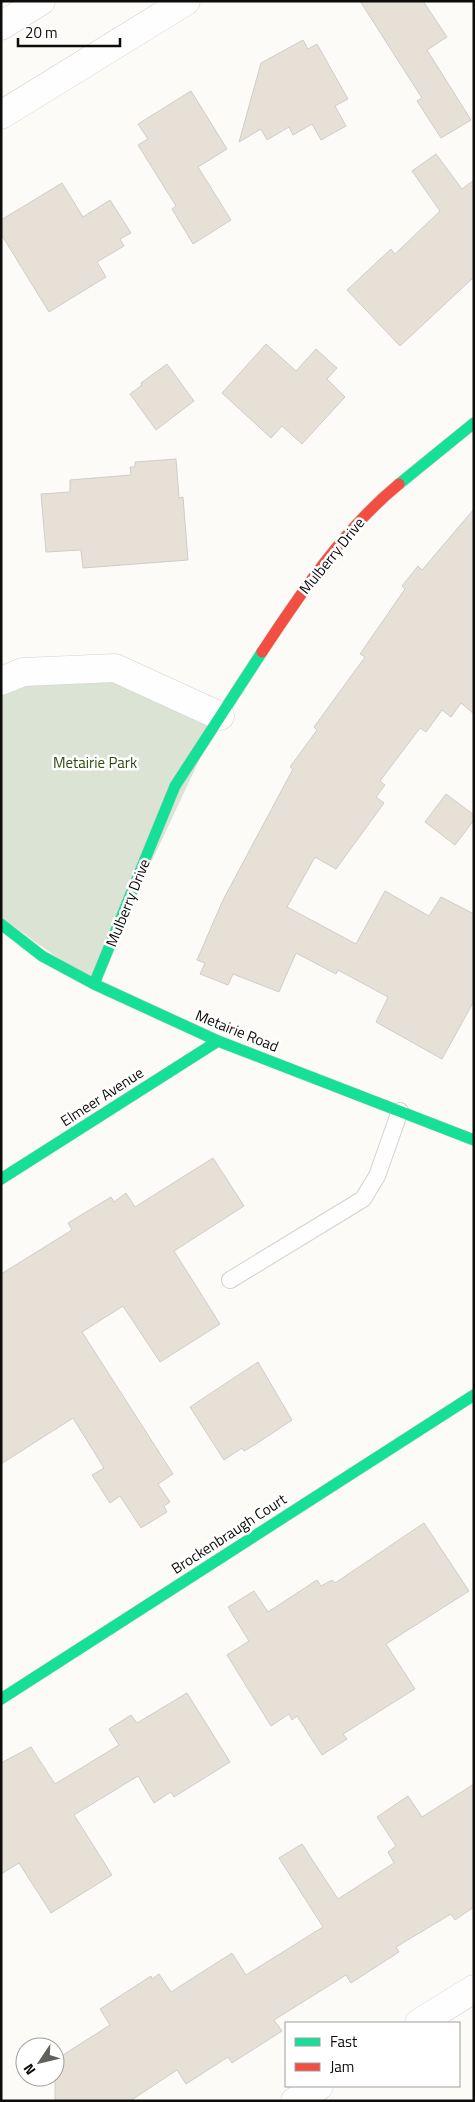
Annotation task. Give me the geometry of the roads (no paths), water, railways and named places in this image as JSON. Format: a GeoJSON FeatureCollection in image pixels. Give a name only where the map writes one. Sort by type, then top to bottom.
{"type":"FeatureCollection","features":[{"type":"Feature","properties":{"kind":"street"},"geometry":{"type":"LineString","coordinates":[[1,26],[41,1]]}},
{"type":"Feature","properties":{"kind":"street"},"geometry":{"type":"LineString","coordinates":[[1,115],[186,1]]}},
{"type":"Feature","properties":{"kind":"street","name":"Mulberry Drive"},"geometry":{"type":"LineString","coordinates":[[94,984],[176,786],[296,602],[371,507],[474,423]]}},
{"type":"Feature","properties":{"kind":"street"},"geometry":{"type":"LineString","coordinates":[[1,681],[23,672],[115,668],[220,716]]}},
{"type":"Feature","properties":{"kind":"street","name":"Metairie Road"},"geometry":{"type":"LineString","coordinates":[[1,924],[42,956],[94,984],[218,1041],[474,1140]]}},
{"type":"Feature","properties":{"kind":"street","name":"Elmeer Avenue"},"geometry":{"type":"LineString","coordinates":[[1,1179],[218,1041]]}},
{"type":"Feature","properties":{"kind":"street","name":"Brockenbraugh Court"},"geometry":{"type":"LineString","coordinates":[[1,1699],[474,1395]]}},
{"type":"Feature","properties":{"kind":"street"},"geometry":{"type":"LineString","coordinates":[[421,2022],[474,1989]]}},
{"type":"Feature","properties":{"kind":"street"},"geometry":{"type":"LineString","coordinates":[[295,2101],[317,2087]]}},
{"type":"Feature","properties":{"kind":"lane"},"geometry":{"type":"LineString","coordinates":[[230,1280],[363,1199],[377,1176],[400,1111]]}},
{"type":"Feature","properties":{"kind":"park label","name":"Metairie Park"},"geometry":{"type":"Point","coordinates":[95,763]}}]}
